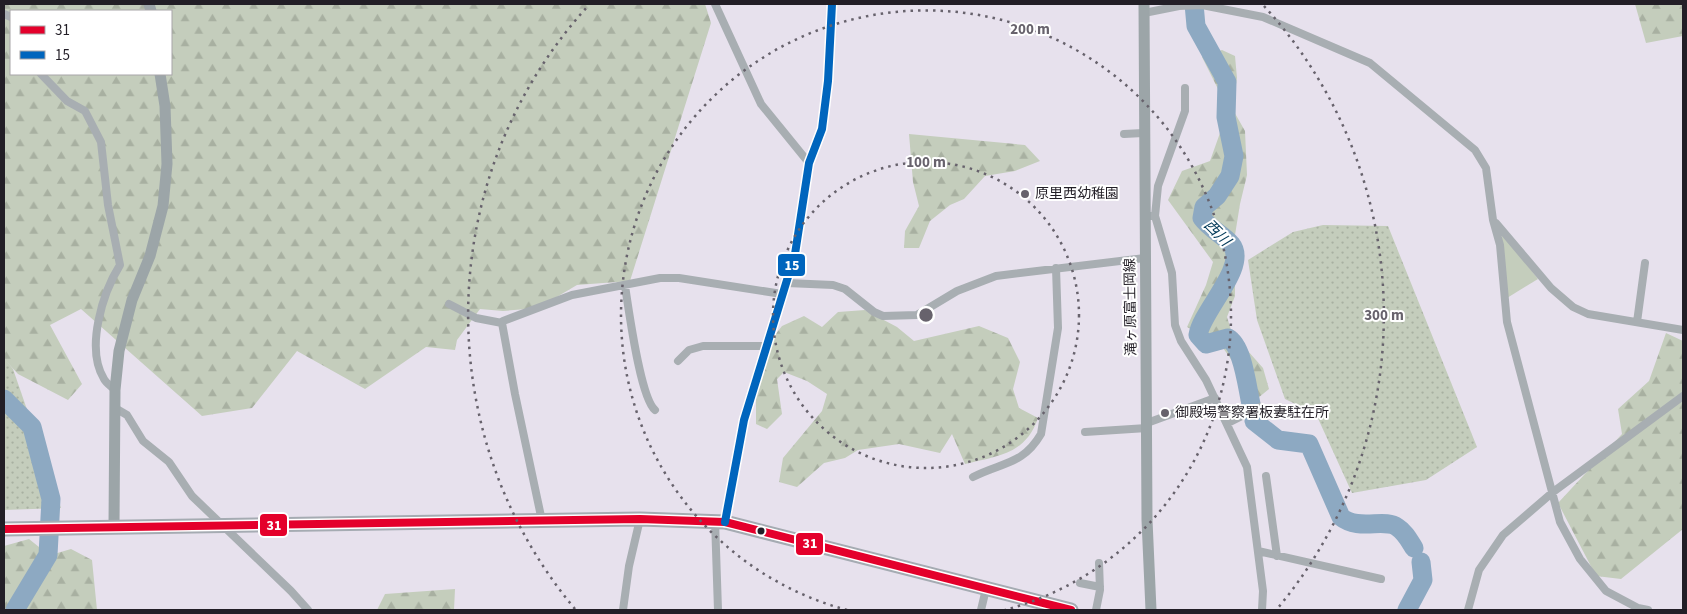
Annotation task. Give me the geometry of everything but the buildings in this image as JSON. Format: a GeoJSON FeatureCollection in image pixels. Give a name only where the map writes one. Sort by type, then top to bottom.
{"type":"FeatureCollection","features":[{"type":"Feature","properties":{"kind":"highway"},"geometry":{"type":"LineString","coordinates":[[4,528],[640,519],[720,521],[1071,610]]}},
{"type":"Feature","properties":{"kind":"main road","name":"滝ヶ原富士岡線"},"geometry":{"type":"LineString","coordinates":[[1144,8],[1144,133],[1150,216],[1145,258],[1147,520],[1151,610]]}},
{"type":"Feature","properties":{"kind":"main road"},"geometry":{"type":"LineString","coordinates":[[114,526],[115,390],[119,351],[127,317],[150,256],[163,206],[167,164],[165,106],[160,75]]}},
{"type":"Feature","properties":{"kind":"street"},"geometry":{"type":"LineString","coordinates":[[715,4],[761,104],[809,163]]}},
{"type":"Feature","properties":{"kind":"street"},"geometry":{"type":"LineString","coordinates":[[718,610],[720,521],[744,420],[795,254],[809,163],[822,129],[828,81],[832,4]]}},
{"type":"Feature","properties":{"kind":"street"},"geometry":{"type":"LineString","coordinates":[[1144,8],[1202,4],[1214,5],[1263,17],[1370,63],[1475,150],[1486,168],[1493,220],[1500,245],[1507,322],[1560,522],[1580,559],[1595,580],[1606,591],[1638,608],[1648,610]]}},
{"type":"Feature","properties":{"kind":"street"},"geometry":{"type":"LineString","coordinates":[[43,75],[67,101],[86,111],[101,142],[108,205],[120,265],[112,278],[96,327],[98,365],[104,379],[115,390]]}},
{"type":"Feature","properties":{"kind":"street"},"geometry":{"type":"LineString","coordinates":[[1185,88],[1185,111],[1158,186],[1150,216],[1172,273],[1175,324],[1178,333],[1189,357],[1206,380],[1216,398],[1247,467],[1263,591],[1262,610]]}},
{"type":"Feature","properties":{"kind":"street"},"geometry":{"type":"LineString","coordinates":[[1124,134],[1144,133]]}},
{"type":"Feature","properties":{"kind":"street"},"geometry":{"type":"LineString","coordinates":[[1493,220],[1550,288],[1573,307],[1588,314],[1683,330]]}},
{"type":"Feature","properties":{"kind":"street"},"geometry":{"type":"LineString","coordinates":[[786,283],[833,285],[844,289],[882,316],[917,315],[958,291],[996,276],[1145,258]]}},
{"type":"Feature","properties":{"kind":"street"},"geometry":{"type":"LineString","coordinates":[[1637,322],[1645,263]]}},
{"type":"Feature","properties":{"kind":"street"},"geometry":{"type":"LineString","coordinates":[[973,478],[1021,458],[1032,449],[1041,434],[1058,328],[1056,268]]}},
{"type":"Feature","properties":{"kind":"street"},"geometry":{"type":"LineString","coordinates":[[449,304],[476,318],[502,323],[572,295],[660,278],[678,278],[782,294]]}},
{"type":"Feature","properties":{"kind":"street"},"geometry":{"type":"LineString","coordinates":[[625,286],[644,388],[650,406],[655,410]]}},
{"type":"Feature","properties":{"kind":"street"},"geometry":{"type":"LineString","coordinates":[[502,323],[542,521]]}},
{"type":"Feature","properties":{"kind":"street"},"geometry":{"type":"LineString","coordinates":[[678,360],[689,350],[703,346],[766,346]]}},
{"type":"Feature","properties":{"kind":"street"},"geometry":{"type":"LineString","coordinates":[[1468,610],[1479,570],[1503,535],[1553,492],[1683,396]]}},
{"type":"Feature","properties":{"kind":"street"},"geometry":{"type":"LineString","coordinates":[[1085,432],[1147,426],[1216,398]]}},
{"type":"Feature","properties":{"kind":"street"},"geometry":{"type":"LineString","coordinates":[[1228,423],[1260,407]]}},
{"type":"Feature","properties":{"kind":"street"},"geometry":{"type":"LineString","coordinates":[[115,408],[126,416],[143,441],[169,462],[192,496],[291,591],[308,610]]}},
{"type":"Feature","properties":{"kind":"street"},"geometry":{"type":"LineString","coordinates":[[1266,476],[1277,556]]}},
{"type":"Feature","properties":{"kind":"street"},"geometry":{"type":"LineString","coordinates":[[623,610],[629,566],[640,519]]}},
{"type":"Feature","properties":{"kind":"street"},"geometry":{"type":"LineString","coordinates":[[1258,551],[1381,579]]}},
{"type":"Feature","properties":{"kind":"street"},"geometry":{"type":"LineString","coordinates":[[1096,610],[1100,587],[1099,562]]}},
{"type":"Feature","properties":{"kind":"street"},"geometry":{"type":"LineString","coordinates":[[1080,583],[1100,587]]}},
{"type":"Feature","properties":{"kind":"street"},"geometry":{"type":"LineString","coordinates":[[981,610],[986,589]]}},
{"type":"Feature","properties":{"kind":"green space"},"geometry":{"type":"Polygon","coordinates":[[[4,4],[705,4],[711,23],[630,281],[577,285],[538,308],[503,311],[480,309],[457,340],[455,350],[426,347],[365,389],[297,351],[252,408],[202,416],[81,309],[50,325],[82,384],[68,400],[18,374],[4,359],[4,4]]]}},
{"type":"Feature","properties":{"kind":"green space"},"geometry":{"type":"Polygon","coordinates":[[[1635,4],[1683,4],[1683,36],[1646,43],[1635,4]]]}},
{"type":"Feature","properties":{"kind":"green space"},"geometry":{"type":"Polygon","coordinates":[[[1222,50],[1235,56],[1237,78],[1232,108],[1245,131],[1247,175],[1235,235],[1235,296],[1227,317],[1232,333],[1263,368],[1269,389],[1258,398],[1221,345],[1187,327],[1206,285],[1213,262],[1168,200],[1182,171],[1210,161],[1225,119],[1218,89],[1202,57],[1222,50]]]}},
{"type":"Feature","properties":{"kind":"green space"},"geometry":{"type":"Polygon","coordinates":[[[909,134],[1025,145],[1040,161],[1015,171],[985,176],[964,199],[950,205],[930,221],[919,248],[904,248],[905,231],[919,206],[913,182],[909,134]]]}},
{"type":"Feature","properties":{"kind":"green space"},"geometry":{"type":"Polygon","coordinates":[[[1323,225],[1388,226],[1477,447],[1426,480],[1352,493],[1316,414],[1285,399],[1257,320],[1248,260],[1293,232],[1323,225]]]}},
{"type":"Feature","properties":{"kind":"green space"},"geometry":{"type":"Polygon","coordinates":[[[1501,231],[1538,279],[1507,298],[1501,231]]]}},
{"type":"Feature","properties":{"kind":"green space"},"geometry":{"type":"Polygon","coordinates":[[[865,310],[897,327],[914,341],[979,326],[1008,338],[1020,362],[1013,389],[1019,408],[1038,418],[1033,430],[1026,439],[1009,452],[965,464],[952,434],[940,453],[899,444],[858,450],[845,458],[824,463],[797,487],[779,482],[783,458],[822,411],[827,394],[807,381],[784,372],[777,379],[782,414],[767,429],[756,424],[756,395],[775,335],[782,326],[804,316],[822,327],[838,312],[865,310]]]}},
{"type":"Feature","properties":{"kind":"green space"},"geometry":{"type":"Polygon","coordinates":[[[1666,333],[1683,341],[1683,529],[1621,579],[1596,576],[1558,503],[1622,434],[1618,409],[1649,381],[1666,333]]]}},
{"type":"Feature","properties":{"kind":"green space"},"geometry":{"type":"Polygon","coordinates":[[[4,358],[13,369],[61,508],[4,510],[4,358]]]}},
{"type":"Feature","properties":{"kind":"green space"},"geometry":{"type":"Polygon","coordinates":[[[29,539],[44,551],[42,558],[24,594],[18,602],[4,610],[4,546],[29,539]]]}},
{"type":"Feature","properties":{"kind":"green space"},"geometry":{"type":"Polygon","coordinates":[[[71,549],[92,560],[97,610],[24,610],[54,554],[71,549]]]}},
{"type":"Feature","properties":{"kind":"green space"},"geometry":{"type":"Polygon","coordinates":[[[455,589],[454,610],[377,610],[385,594],[455,589]]]}},
{"type":"Feature","properties":{"kind":"waterway","name":"西川"},"geometry":{"type":"LineString","coordinates":[[1194,4],[1196,26],[1227,82],[1226,117],[1234,156],[1230,176],[1217,196],[1204,207],[1202,218],[1231,244],[1235,253],[1234,264],[1230,276],[1207,313],[1198,335],[1206,344],[1228,338],[1233,342],[1241,358],[1251,404]]}},
{"type":"Feature","properties":{"kind":"waterway"},"geometry":{"type":"LineString","coordinates":[[4,399],[32,427],[51,499],[48,555],[15,610]]}},
{"type":"Feature","properties":{"kind":"waterway","name":"西川"},"geometry":{"type":"LineString","coordinates":[[1254,421],[1278,440],[1309,444],[1341,517],[1355,523],[1386,524],[1397,527],[1407,536],[1414,548]]}},
{"type":"Feature","properties":{"kind":"waterway","name":"西川"},"geometry":{"type":"LineString","coordinates":[[1407,610],[1423,580],[1421,562]]}},
{"type":"Feature","properties":{"kind":"transit line","name":"15"},"geometry":{"type":"LineString","coordinates":[[725,522],[744,420],[795,254],[809,163],[822,129],[828,81],[832,4]]}},
{"type":"Feature","properties":{"kind":"transit line","name":"31"},"geometry":{"type":"LineString","coordinates":[[4,529],[640,519],[725,522],[1071,610]]}},
{"type":"Feature","properties":{"kind":"place","name":"原里西幼稚園"},"geometry":{"type":"Point","coordinates":[1025,194]}},
{"type":"Feature","properties":{"kind":"place","name":"御殿場警察署板妻駐在所"},"geometry":{"type":"Point","coordinates":[1165,413]}}]}
